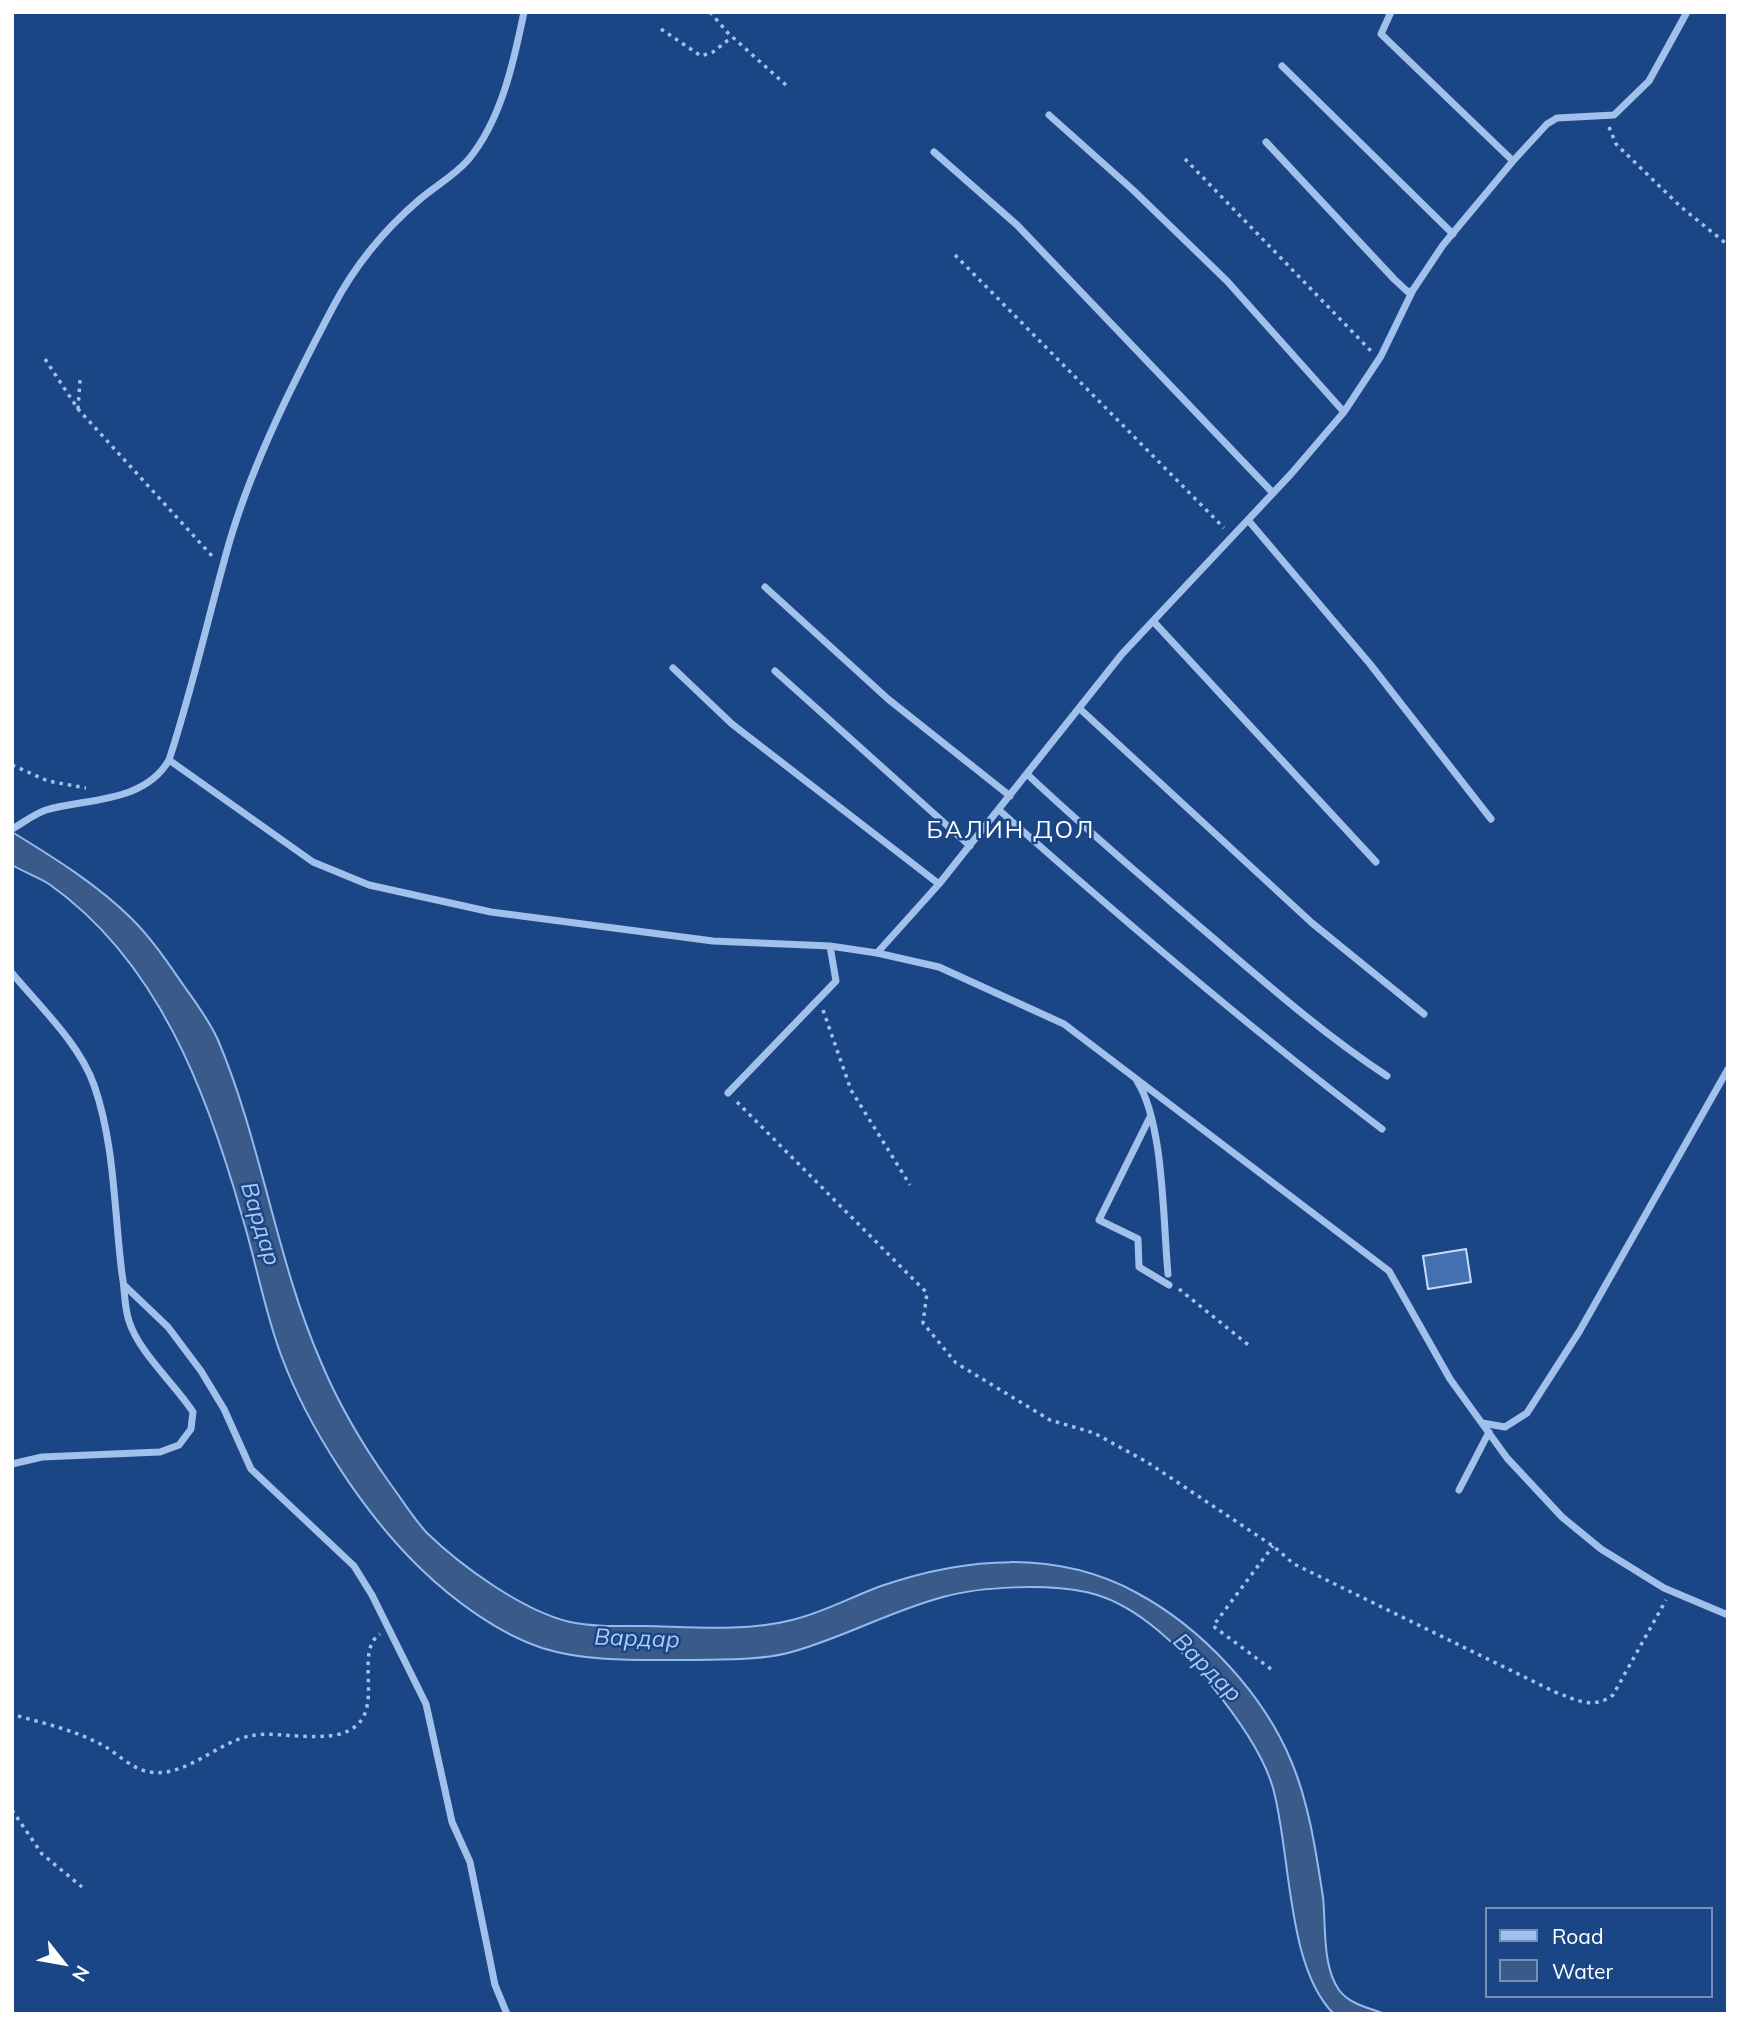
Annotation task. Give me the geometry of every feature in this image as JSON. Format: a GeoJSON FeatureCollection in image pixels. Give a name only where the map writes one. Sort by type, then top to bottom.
{"type":"FeatureCollection","features":[{"type":"Feature","properties":{"kind":"street"},"geometry":{"type":"LineString","coordinates":[[12,829],[43,811],[133,791],[156,777],[169,760],[194,685],[223,568],[253,474],[334,304],[376,242],[420,199],[460,168],[481,140],[500,97],[524,12]]}},
{"type":"Feature","properties":{"kind":"street"},"geometry":{"type":"LineString","coordinates":[[1391,12],[1381,34],[1513,161]]}},
{"type":"Feature","properties":{"kind":"street"},"geometry":{"type":"LineString","coordinates":[[877,953],[939,884],[1079,708],[1153,621],[1345,412],[1381,356],[1413,290],[1453,234],[1513,161],[1547,124],[1557,118],[1614,115],[1648,81],[1687,12]]}},
{"type":"Feature","properties":{"kind":"street"},"geometry":{"type":"LineString","coordinates":[[1282,66],[1453,234]]}},
{"type":"Feature","properties":{"kind":"street"},"geometry":{"type":"LineString","coordinates":[[1048,115],[1133,190],[1227,281],[1345,412]]}},
{"type":"Feature","properties":{"kind":"street"},"geometry":{"type":"LineString","coordinates":[[1266,142],[1394,279],[1408,292],[1413,290]]}},
{"type":"Feature","properties":{"kind":"street"},"geometry":{"type":"LineString","coordinates":[[934,152],[1017,225],[1273,493]]}},
{"type":"Feature","properties":{"kind":"street"},"geometry":{"type":"LineString","coordinates":[[1248,520],[1370,664],[1491,819]]}},
{"type":"Feature","properties":{"kind":"street"},"geometry":{"type":"LineString","coordinates":[[765,587],[888,699],[1010,796]]}},
{"type":"Feature","properties":{"kind":"street"},"geometry":{"type":"LineString","coordinates":[[1153,621],[1376,863]]}},
{"type":"Feature","properties":{"kind":"street"},"geometry":{"type":"LineString","coordinates":[[673,668],[732,724],[939,884]]}},
{"type":"Feature","properties":{"kind":"street"},"geometry":{"type":"LineString","coordinates":[[775,671],[970,846]]}},
{"type":"Feature","properties":{"kind":"street"},"geometry":{"type":"LineString","coordinates":[[1079,708],[1312,923],[1423,1014]]}},
{"type":"Feature","properties":{"kind":"street"},"geometry":{"type":"LineString","coordinates":[[169,760],[313,862],[369,884],[491,912],[713,940],[830,946],[877,953],[939,967],[1064,1024],[1389,1271],[1450,1379],[1507,1458],[1562,1517],[1601,1549],[1671,1591],[1728,1615]]}},
{"type":"Feature","properties":{"kind":"street"},"geometry":{"type":"LineString","coordinates":[[1027,774],[1092,835],[1242,963],[1359,1058],[1387,1076]]}},
{"type":"Feature","properties":{"kind":"street"},"geometry":{"type":"LineString","coordinates":[[999,810],[1159,952],[1381,1129]]}},
{"type":"Feature","properties":{"kind":"street"},"geometry":{"type":"LineString","coordinates":[[728,1093],[790,1026],[820,1001],[836,981],[830,946]]}},
{"type":"Feature","properties":{"kind":"street"},"geometry":{"type":"LineString","coordinates":[[12,973],[72,1046],[93,1083],[110,1146],[114,1215],[129,1322],[148,1354],[175,1385],[193,1412],[191,1430],[179,1445],[159,1452],[43,1457],[12,1464]]}},
{"type":"Feature","properties":{"kind":"street"},"geometry":{"type":"LineString","coordinates":[[1482,1423],[1505,1427],[1527,1413],[1579,1332],[1728,1069]]}},
{"type":"Feature","properties":{"kind":"street"},"geometry":{"type":"LineString","coordinates":[[1133,1075],[1148,1099],[1160,1178],[1168,1273]]}},
{"type":"Feature","properties":{"kind":"street"},"geometry":{"type":"LineString","coordinates":[[1150,1117],[1099,1220],[1138,1239],[1139,1267],[1169,1285]]}},
{"type":"Feature","properties":{"kind":"street"},"geometry":{"type":"LineString","coordinates":[[124,1285],[161,1320],[201,1371],[224,1409],[251,1469],[354,1566],[390,1629],[426,1704],[452,1822],[470,1862],[495,1985],[507,2014]]}},
{"type":"Feature","properties":{"kind":"street"},"geometry":{"type":"LineString","coordinates":[[1459,1490],[1489,1432]]}},
{"type":"Feature","properties":{"kind":"path"},"geometry":{"type":"LineString","coordinates":[[710,12],[732,37],[786,85]]}},
{"type":"Feature","properties":{"kind":"path"},"geometry":{"type":"LineString","coordinates":[[661,29],[701,56],[713,52],[732,37]]}},
{"type":"Feature","properties":{"kind":"path"},"geometry":{"type":"LineString","coordinates":[[1605,117],[1616,144],[1681,207],[1728,244]]}},
{"type":"Feature","properties":{"kind":"path"},"geometry":{"type":"LineString","coordinates":[[1185,159],[1359,340],[1381,356]]}},
{"type":"Feature","properties":{"kind":"path"},"geometry":{"type":"LineString","coordinates":[[955,255],[1233,536]]}},
{"type":"Feature","properties":{"kind":"path"},"geometry":{"type":"LineString","coordinates":[[45,359],[78,409],[223,568]]}},
{"type":"Feature","properties":{"kind":"path"},"geometry":{"type":"LineString","coordinates":[[78,409],[80,380]]}},
{"type":"Feature","properties":{"kind":"path"},"geometry":{"type":"LineString","coordinates":[[12,765],[48,781],[69,787],[96,789]]}},
{"type":"Feature","properties":{"kind":"path"},"geometry":{"type":"LineString","coordinates":[[820,1001],[851,1090],[910,1185]]}},
{"type":"Feature","properties":{"kind":"path"},"geometry":{"type":"LineString","coordinates":[[728,1093],[928,1293],[923,1323],[956,1363],[1049,1420],[1094,1433],[1147,1462],[1273,1546],[1294,1564],[1555,1692],[1591,1704],[1602,1703],[1613,1695],[1671,1591]]}},
{"type":"Feature","properties":{"kind":"path"},"geometry":{"type":"LineString","coordinates":[[1168,1273],[1178,1289],[1251,1347]]}},
{"type":"Feature","properties":{"kind":"path"},"geometry":{"type":"LineString","coordinates":[[1271,1669],[1213,1626],[1273,1546]]}},
{"type":"Feature","properties":{"kind":"path"},"geometry":{"type":"LineString","coordinates":[[18,1716],[82,1735],[141,1770],[156,1773],[253,1735],[341,1733],[357,1725],[366,1713],[369,1648],[376,1636],[390,1629]]}},
{"type":"Feature","properties":{"kind":"path"},"geometry":{"type":"LineString","coordinates":[[12,1810],[42,1854],[82,1887]]}},
{"type":"Feature","properties":{"kind":"water","name":"Вардар"},"geometry":{"type":"Polygon","coordinates":[[[12,832],[90,883],[132,919],[160,951],[206,1019],[218,1040],[233,1079],[292,1283],[305,1323],[335,1394],[379,1468],[417,1521],[441,1546],[513,1598],[570,1622],[597,1625],[718,1628],[774,1624],[814,1613],[913,1576],[978,1564],[1010,1562],[1075,1569],[1137,1593],[1185,1625],[1228,1665],[1248,1688],[1280,1737],[1298,1779],[1311,1828],[1323,1897],[1327,1957],[1334,1980],[1348,1999],[1385,2014],[1334,2014],[1318,1993],[1298,1939],[1273,1788],[1254,1745],[1222,1699],[1185,1656],[1150,1624],[1112,1601],[1070,1589],[1015,1587],[976,1590],[923,1603],[827,1640],[775,1656],[631,1660],[576,1656],[526,1642],[477,1615],[434,1581],[400,1547],[359,1497],[322,1441],[292,1383],[275,1338],[228,1169],[194,1077],[173,1032],[149,990],[120,951],[87,915],[49,884],[12,865],[12,832]]]}},
{"type":"Feature","properties":{"kind":"building"},"geometry":{"type":"Polygon","coordinates":[[[1466,1249],[1471,1282],[1428,1289],[1423,1256],[1466,1249]]]}},
{"type":"Feature","properties":{"kind":"district","name":"БАЛИН ДОЛ"},"geometry":{"type":"Point","coordinates":[1011,831]}}]}
